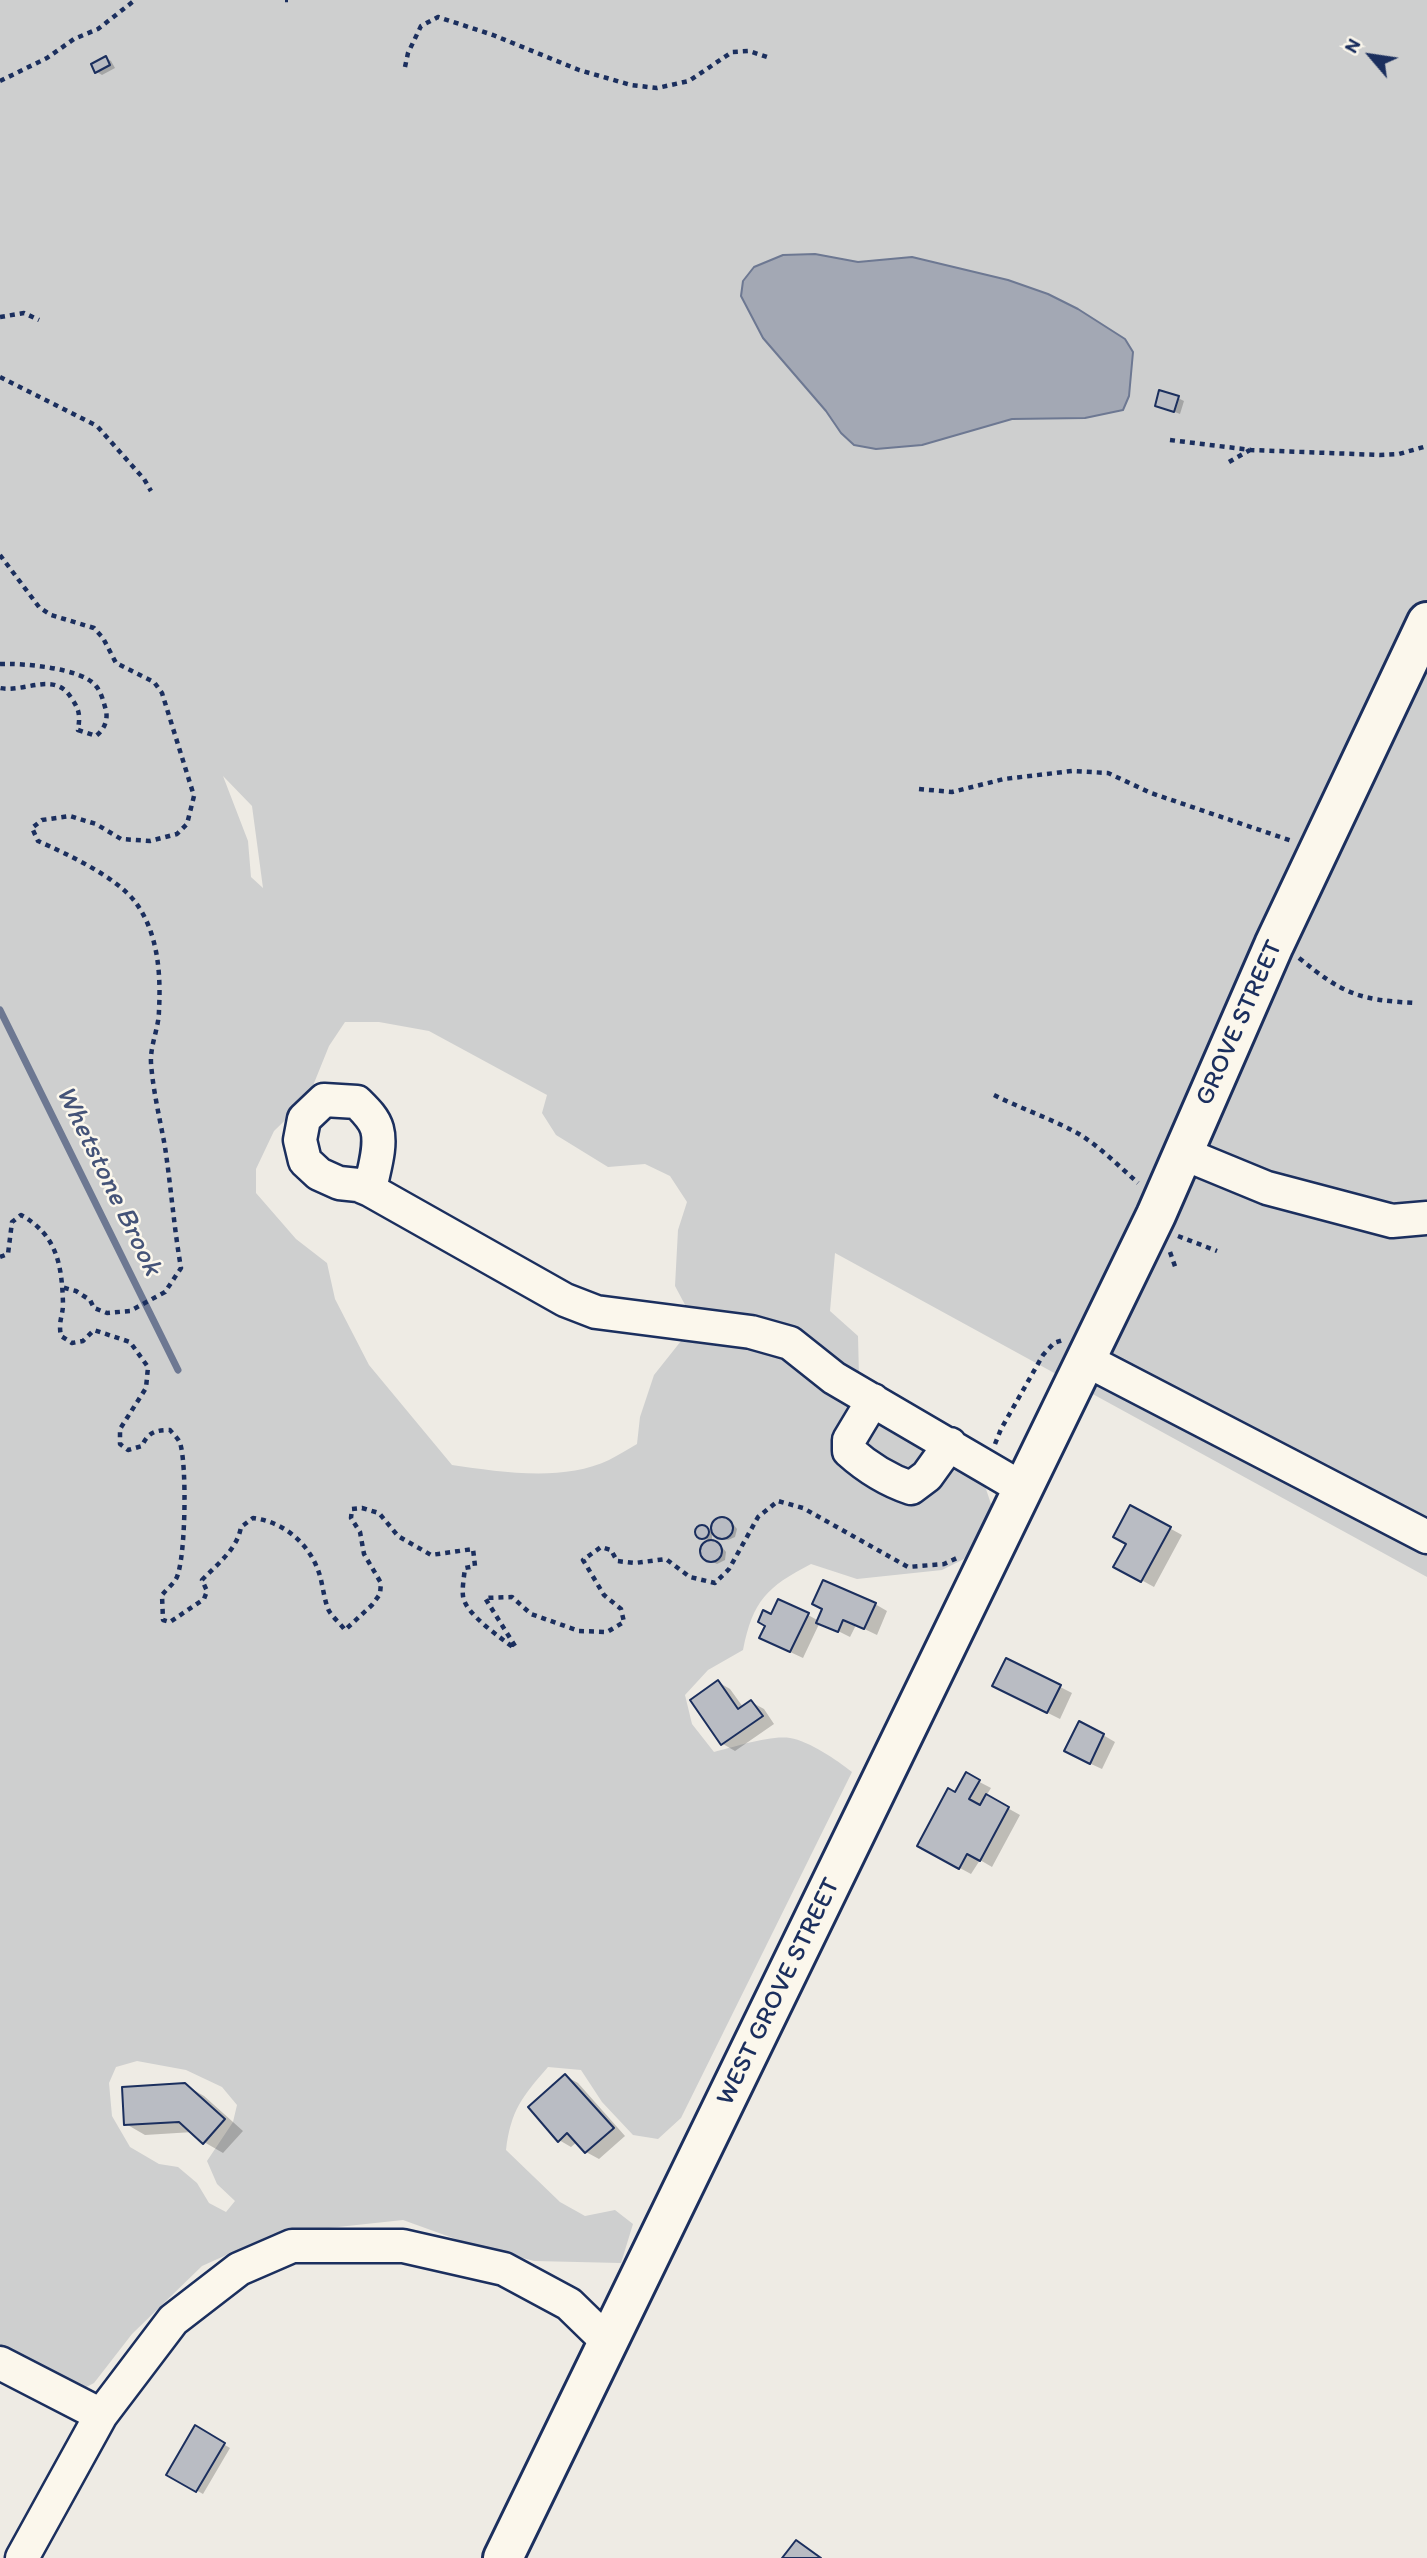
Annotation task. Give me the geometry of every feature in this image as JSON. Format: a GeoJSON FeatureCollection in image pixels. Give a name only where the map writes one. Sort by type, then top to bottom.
{"type":"FeatureCollection","features":[{"type":"Feature","properties":{"kind":"main road","name":"GROVE STREET"},"geometry":{"type":"LineString","coordinates":[[1053,1424],[1156,1215],[1277,941],[1427,622]]}},
{"type":"Feature","properties":{"kind":"main road","name":"WEST GROVE STREET"},"geometry":{"type":"LineString","coordinates":[[503,2558],[917,1711],[1053,1424]]}},
{"type":"Feature","properties":{"kind":"street"},"geometry":{"type":"LineString","coordinates":[[1182,1153],[1267,1188],[1379,1218],[1392,1221],[1427,1218]]}},
{"type":"Feature","properties":{"kind":"street"},"geometry":{"type":"LineString","coordinates":[[370,1190],[565,1300],[596,1312],[751,1332],[790,1343],[834,1378],[1022,1488]]}},
{"type":"Feature","properties":{"kind":"street"},"geometry":{"type":"LineString","coordinates":[[1086,1360],[1427,1537]]}},
{"type":"Feature","properties":{"kind":"street"},"geometry":{"type":"LineString","coordinates":[[873,1400],[849,1440],[849,1451],[890,1481],[911,1488],[927,1476],[950,1444]]}},
{"type":"Feature","properties":{"kind":"street"},"geometry":{"type":"LineString","coordinates":[[22,2558],[101,2415],[173,2320],[239,2269],[292,2246],[403,2246],[504,2269],[569,2304],[608,2342]]}},
{"type":"Feature","properties":{"kind":"street"},"geometry":{"type":"LineString","coordinates":[[0,2362],[101,2415]]}},
{"type":"Feature","properties":{"kind":"path"},"geometry":{"type":"LineString","coordinates":[[0,81],[47,58],[74,39],[98,29],[135,0]]}},
{"type":"Feature","properties":{"kind":"path"},"geometry":{"type":"LineString","coordinates":[[405,67],[408,53],[421,26],[438,18],[493,35],[579,70],[631,85],[657,88],[689,81],[732,52],[749,51],[770,58]]}},
{"type":"Feature","properties":{"kind":"path"},"geometry":{"type":"LineString","coordinates":[[0,317],[24,313],[39,320]]}},
{"type":"Feature","properties":{"kind":"path"},"geometry":{"type":"LineString","coordinates":[[0,377],[97,426],[144,479],[151,491]]}},
{"type":"Feature","properties":{"kind":"path"},"geometry":{"type":"LineString","coordinates":[[1170,440],[1251,450],[1380,455],[1399,454],[1427,446]]}},
{"type":"Feature","properties":{"kind":"path"},"geometry":{"type":"LineString","coordinates":[[1229,462],[1251,450]]}},
{"type":"Feature","properties":{"kind":"path"},"geometry":{"type":"LineString","coordinates":[[0,555],[39,607],[51,615],[93,628],[103,638],[116,663],[154,682],[162,693],[194,796],[187,824],[177,834],[150,841],[121,839],[96,824],[70,816],[42,820],[32,828],[38,841],[78,859],[126,892],[137,904],[155,943],[159,972],[159,1014],[150,1055],[181,1268],[165,1292],[130,1311],[107,1312],[94,1308],[90,1300],[76,1291],[61,1287]]}},
{"type":"Feature","properties":{"kind":"path"},"geometry":{"type":"LineString","coordinates":[[0,664],[41,665],[82,676],[95,684],[107,714],[103,730],[96,736],[78,730],[80,712],[66,689],[54,684],[9,690],[0,688]]}},
{"type":"Feature","properties":{"kind":"path"},"geometry":{"type":"LineString","coordinates":[[919,789],[952,792],[1004,779],[1072,771],[1108,773],[1151,793],[1292,841],[1319,853]]}},
{"type":"Feature","properties":{"kind":"path"},"geometry":{"type":"LineString","coordinates":[[1277,941],[1326,981],[1349,992],[1373,1001],[1415,1003]]}},
{"type":"Feature","properties":{"kind":"path"},"geometry":{"type":"LineString","coordinates":[[994,1095],[1082,1136],[1142,1186],[1156,1215],[1171,1233],[1217,1251]]}},
{"type":"Feature","properties":{"kind":"path"},"geometry":{"type":"LineString","coordinates":[[0,1257],[8,1254],[12,1222],[21,1215],[38,1225],[56,1250],[63,1307],[58,1322],[61,1336],[72,1343],[83,1340],[94,1330],[130,1342],[148,1367],[146,1388],[120,1429],[120,1444],[128,1450],[142,1446],[146,1437],[156,1430],[170,1430],[180,1441],[185,1492],[184,1541],[177,1578],[162,1595],[163,1620],[170,1622],[204,1599],[207,1591],[202,1580],[232,1550],[239,1541],[241,1527],[253,1518],[264,1519],[306,1546],[320,1574],[328,1611],[345,1630],[380,1594],[381,1583],[364,1553],[360,1532],[351,1518],[352,1509],[362,1508],[379,1513],[398,1536],[431,1555],[472,1549],[475,1566],[465,1568],[465,1604],[513,1648],[515,1646],[500,1619],[485,1598],[512,1597],[526,1611],[540,1619],[579,1631],[607,1632],[624,1622],[621,1609],[604,1595],[583,1560],[601,1547],[611,1550],[617,1562],[666,1559],[690,1577],[715,1583],[729,1569],[758,1517],[778,1501],[803,1508],[908,1567],[944,1564],[966,1551]]}},
{"type":"Feature","properties":{"kind":"path"},"geometry":{"type":"LineString","coordinates":[[987,1466],[1000,1429],[1043,1355],[1054,1343],[1071,1338],[1086,1360]]}},
{"type":"Feature","properties":{"kind":"shaded area"},"geometry":{"type":"Polygon","coordinates":[[[0,0],[1427,0],[1427,1577],[835,1253],[830,1311],[858,1336],[860,1417],[882,1417],[962,1448],[986,1489],[995,1516],[964,1559],[942,1570],[857,1579],[811,1564],[796,1572],[773,1588],[757,1607],[743,1650],[708,1670],[685,1695],[692,1724],[714,1752],[762,1740],[790,1738],[814,1747],[852,1772],[681,2118],[658,2139],[633,2135],[602,2102],[581,2070],[548,2067],[519,2105],[511,2124],[506,2150],[560,2202],[585,2216],[615,2210],[633,2224],[621,2263],[534,2261],[464,2242],[403,2220],[273,2234],[202,2266],[132,2334],[94,2383],[75,2393],[0,2351],[0,0]],[[223,776],[248,841],[251,877],[263,888],[252,806],[223,776]],[[345,1022],[329,1046],[308,1098],[274,1131],[256,1169],[256,1193],[296,1239],[327,1263],[335,1299],[369,1365],[452,1465],[532,1473],[572,1471],[609,1460],[637,1444],[640,1417],[654,1375],[681,1341],[691,1316],[675,1286],[678,1230],[687,1202],[670,1176],[645,1164],[608,1167],[556,1135],[542,1113],[547,1095],[429,1031],[379,1022],[345,1022]],[[137,2061],[116,2067],[109,2083],[112,2116],[130,2147],[159,2164],[178,2167],[197,2183],[209,2203],[226,2212],[235,2201],[217,2184],[207,2161],[233,2122],[237,2105],[222,2087],[186,2070],[137,2061]]]}},
{"type":"Feature","properties":{"kind":"shaded area"},"geometry":{"type":"Polygon","coordinates":[[[815,254],[858,262],[912,257],[1008,280],[1048,294],[1078,309],[1125,339],[1133,352],[1129,396],[1123,410],[1085,418],[1012,419],[922,445],[876,449],[854,445],[841,433],[826,411],[763,338],[741,296],[743,281],[754,267],[783,255],[815,254]]]}},
{"type":"Feature","properties":{"kind":"building"},"geometry":{"type":"Polygon","coordinates":[[[106,56],[110,65],[95,73],[91,64],[106,56]]]}},
{"type":"Feature","properties":{"kind":"building"},"geometry":{"type":"Polygon","coordinates":[[[1159,390],[1179,396],[1174,412],[1155,406],[1159,390]]]}},
{"type":"Feature","properties":{"kind":"building"},"geometry":{"type":"Polygon","coordinates":[[[1130,1505],[1171,1527],[1141,1582],[1113,1567],[1126,1544],[1113,1537],[1130,1505]]]}},
{"type":"Feature","properties":{"kind":"building"},"geometry":{"type":"Polygon","coordinates":[[[722,1517],[732,1524],[733,1528],[726,1538],[722,1539],[712,1532],[711,1528],[718,1518],[722,1517]]]}},
{"type":"Feature","properties":{"kind":"building"},"geometry":{"type":"Polygon","coordinates":[[[702,1525],[707,1527],[707,1537],[702,1539],[697,1537],[695,1532],[697,1527],[702,1525]]]}},
{"type":"Feature","properties":{"kind":"building"},"geometry":{"type":"Polygon","coordinates":[[[711,1540],[721,1547],[722,1551],[715,1561],[711,1562],[701,1555],[700,1551],[707,1541],[711,1540]]]}},
{"type":"Feature","properties":{"kind":"building"},"geometry":{"type":"Polygon","coordinates":[[[823,1580],[876,1603],[864,1629],[843,1620],[838,1632],[816,1623],[822,1609],[812,1604],[823,1580]]]}},
{"type":"Feature","properties":{"kind":"building"},"geometry":{"type":"Polygon","coordinates":[[[778,1599],[809,1613],[790,1652],[759,1638],[765,1626],[758,1622],[763,1610],[771,1614],[778,1599]]]}},
{"type":"Feature","properties":{"kind":"building"},"geometry":{"type":"Polygon","coordinates":[[[1006,1658],[1061,1685],[1047,1713],[992,1686],[1006,1658]]]}},
{"type":"Feature","properties":{"kind":"building"},"geometry":{"type":"Polygon","coordinates":[[[718,1680],[738,1709],[751,1700],[763,1716],[721,1745],[690,1700],[718,1680]]]}},
{"type":"Feature","properties":{"kind":"building"},"geometry":{"type":"Polygon","coordinates":[[[1079,1721],[1104,1734],[1090,1764],[1064,1751],[1079,1721]]]}},
{"type":"Feature","properties":{"kind":"building"},"geometry":{"type":"Polygon","coordinates":[[[966,1772],[980,1780],[969,1799],[980,1805],[986,1794],[1009,1807],[980,1861],[967,1854],[959,1869],[917,1846],[948,1788],[955,1792],[966,1772]]]}},
{"type":"Feature","properties":{"kind":"building"},"geometry":{"type":"Polygon","coordinates":[[[565,2074],[614,2128],[585,2153],[567,2133],[558,2142],[528,2107],[565,2074]]]}},
{"type":"Feature","properties":{"kind":"building"},"geometry":{"type":"Polygon","coordinates":[[[185,2083],[225,2119],[203,2144],[179,2122],[124,2125],[122,2087],[185,2083]]]}},
{"type":"Feature","properties":{"kind":"building"},"geometry":{"type":"Polygon","coordinates":[[[195,2425],[225,2443],[196,2492],[166,2475],[195,2425]]]}},
{"type":"Feature","properties":{"kind":"building"},"geometry":{"type":"Polygon","coordinates":[[[796,2540],[821,2558],[782,2558],[796,2540]]]}},
{"type":"Feature","properties":{"kind":"waterway","name":"Whetstone Brook"},"geometry":{"type":"LineString","coordinates":[[0,1010],[178,1370]]}}]}
